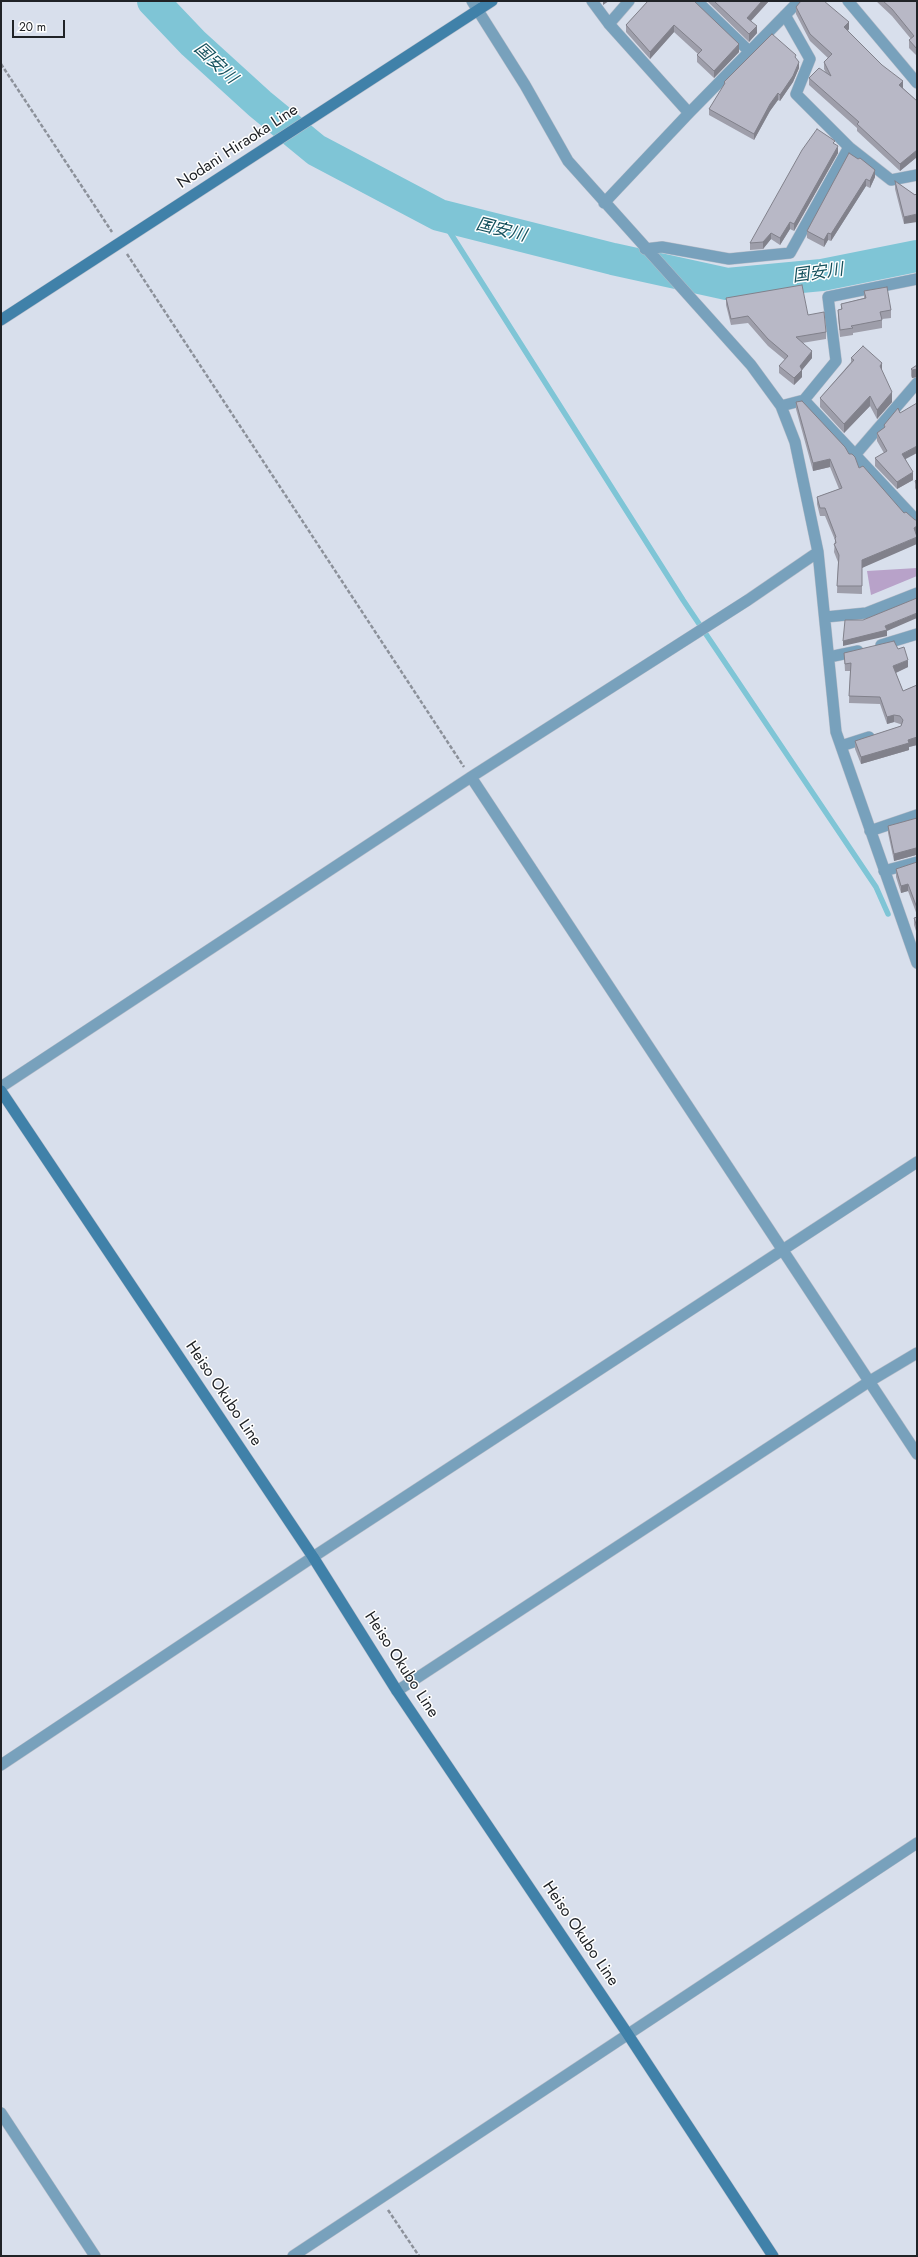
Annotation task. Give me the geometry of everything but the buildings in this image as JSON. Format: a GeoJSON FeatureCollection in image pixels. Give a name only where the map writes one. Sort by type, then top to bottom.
{"type":"FeatureCollection","features":[{"type":"Feature","properties":{"kind":"main road","name":"Nodani Hiraoka Line"},"geometry":{"type":"LineString","coordinates":[[1,320],[119,242],[313,118],[474,6],[492,1]]}},
{"type":"Feature","properties":{"kind":"main road","name":"Heiso Okubo Line"},"geometry":{"type":"LineString","coordinates":[[1,1092],[314,1557],[397,1691],[627,2033],[773,2256]]}},
{"type":"Feature","properties":{"kind":"street"},"geometry":{"type":"LineString","coordinates":[[592,1],[608,24],[689,113]]}},
{"type":"Feature","properties":{"kind":"street"},"geometry":{"type":"LineString","coordinates":[[608,24],[629,1]]}},
{"type":"Feature","properties":{"kind":"street"},"geometry":{"type":"LineString","coordinates":[[697,1],[750,52]]}},
{"type":"Feature","properties":{"kind":"street"},"geometry":{"type":"LineString","coordinates":[[604,203],[689,113],[799,1]]}},
{"type":"Feature","properties":{"kind":"street"},"geometry":{"type":"LineString","coordinates":[[848,1],[917,83]]}},
{"type":"Feature","properties":{"kind":"street"},"geometry":{"type":"LineString","coordinates":[[474,6],[526,85],[568,161],[645,249],[751,365],[781,406],[795,442],[818,552],[826,617],[836,732],[917,963]]}},
{"type":"Feature","properties":{"kind":"street"},"geometry":{"type":"LineString","coordinates":[[785,16],[810,59],[796,94],[849,147],[891,180],[917,175]]}},
{"type":"Feature","properties":{"kind":"street"},"geometry":{"type":"LineString","coordinates":[[645,249],[662,247],[729,260],[790,253],[849,147]]}},
{"type":"Feature","properties":{"kind":"street"},"geometry":{"type":"LineString","coordinates":[[781,406],[804,400],[836,361],[828,297],[917,279]]}},
{"type":"Feature","properties":{"kind":"street"},"geometry":{"type":"LineString","coordinates":[[855,455],[917,383]]}},
{"type":"Feature","properties":{"kind":"street"},"geometry":{"type":"LineString","coordinates":[[804,400],[917,521]]}},
{"type":"Feature","properties":{"kind":"street"},"geometry":{"type":"LineString","coordinates":[[1,1088],[470,777],[748,600],[818,552]]}},
{"type":"Feature","properties":{"kind":"street"},"geometry":{"type":"LineString","coordinates":[[826,617],[866,613],[917,593]]}},
{"type":"Feature","properties":{"kind":"street"},"geometry":{"type":"LineString","coordinates":[[829,657],[888,643],[917,634]]}},
{"type":"Feature","properties":{"kind":"street"},"geometry":{"type":"LineString","coordinates":[[841,746],[882,733]]}},
{"type":"Feature","properties":{"kind":"street"},"geometry":{"type":"LineString","coordinates":[[470,777],[917,1454]]}},
{"type":"Feature","properties":{"kind":"street"},"geometry":{"type":"LineString","coordinates":[[870,831],[917,815]]}},
{"type":"Feature","properties":{"kind":"street"},"geometry":{"type":"LineString","coordinates":[[884,872],[917,862]]}},
{"type":"Feature","properties":{"kind":"street"},"geometry":{"type":"LineString","coordinates":[[1,1765],[314,1557],[917,1162]]}},
{"type":"Feature","properties":{"kind":"street"},"geometry":{"type":"LineString","coordinates":[[397,1691],[870,1381],[917,1353]]}},
{"type":"Feature","properties":{"kind":"street"},"geometry":{"type":"LineString","coordinates":[[293,2256],[627,2033],[917,1843]]}},
{"type":"Feature","properties":{"kind":"street"},"geometry":{"type":"LineString","coordinates":[[1,2113],[95,2256]]}},
{"type":"Feature","properties":{"kind":"path"},"geometry":{"type":"LineString","coordinates":[[1,64],[470,777]]}},
{"type":"Feature","properties":{"kind":"path"},"geometry":{"type":"LineString","coordinates":[[380,2198],[419,2256]]}},
{"type":"Feature","properties":{"kind":"shaded area"},"geometry":{"type":"Polygon","coordinates":[[[917,568],[917,576],[871,595],[867,571],[917,568]]]}},
{"type":"Feature","properties":{"kind":"waterway","name":"国安川"},"geometry":{"type":"LineString","coordinates":[[153,1],[193,43],[260,104],[316,150],[439,215],[613,259],[727,284],[822,275],[917,256]]}},
{"type":"Feature","properties":{"kind":"waterway"},"geometry":{"type":"LineString","coordinates":[[439,215],[683,600],[876,887],[888,914]]}}]}
